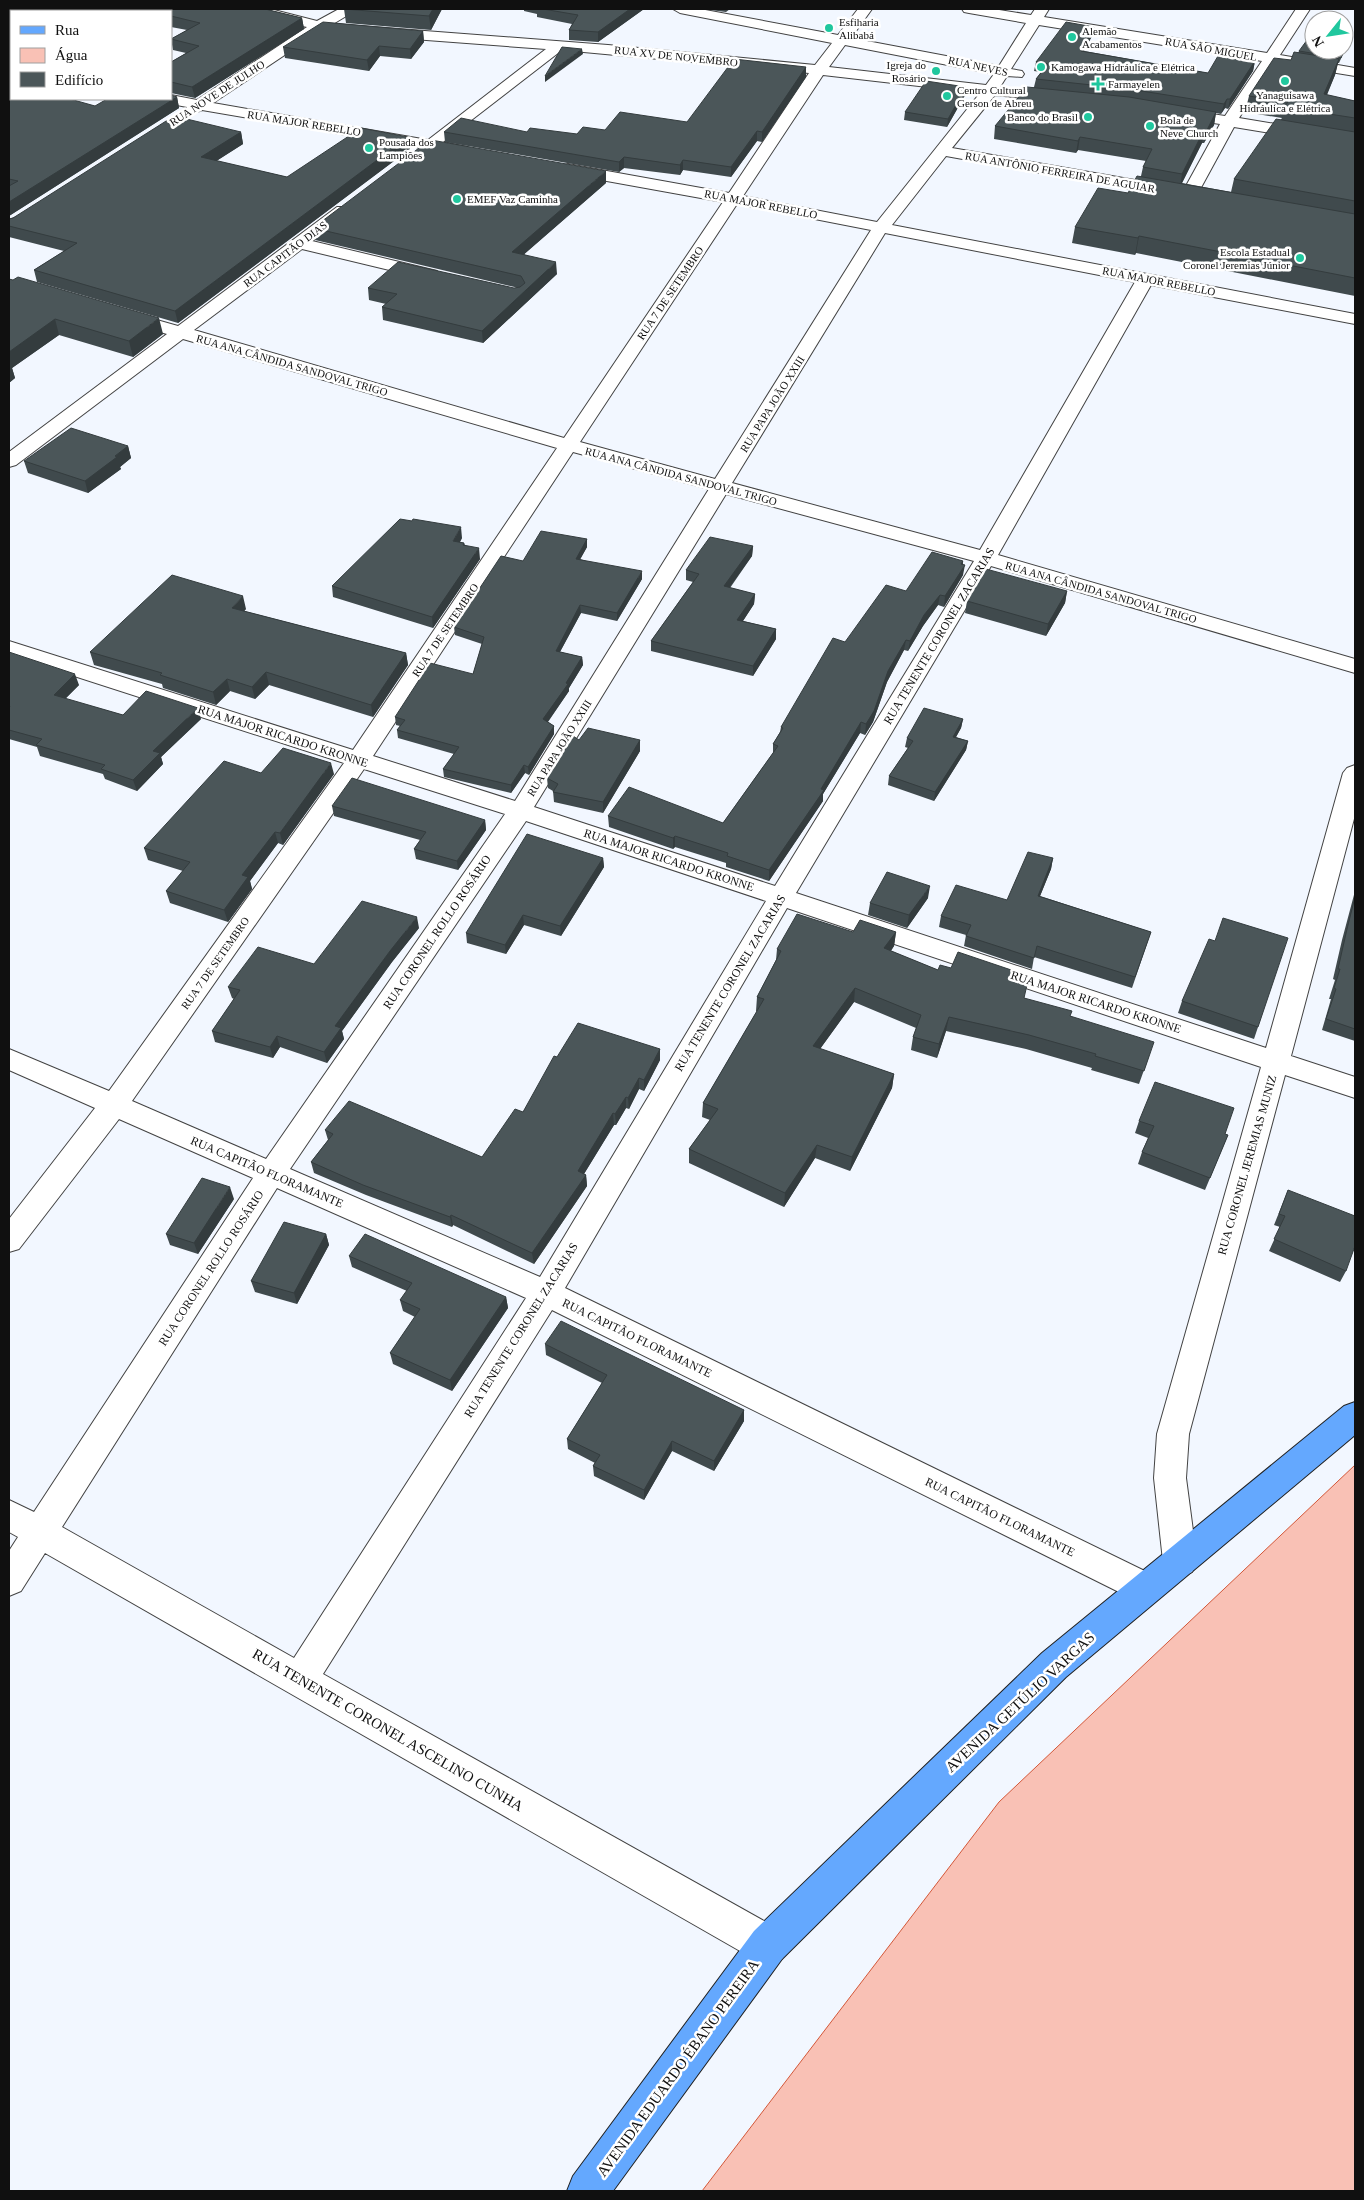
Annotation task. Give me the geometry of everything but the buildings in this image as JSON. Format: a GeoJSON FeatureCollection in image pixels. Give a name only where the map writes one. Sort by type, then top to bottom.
{"type":"FeatureCollection","features":[{"type":"Feature","properties":{"kind":"main road","name":"AVENIDA GETÚLIO VARGAS"},"geometry":{"type":"LineString","coordinates":[[768,1946],[1054,1665],[1355,1416]]}},
{"type":"Feature","properties":{"kind":"main road","name":"AVENIDA EDUARDO ÉBANO PEREIRA"},"geometry":{"type":"LineString","coordinates":[[588,2191],[768,1946]]}},
{"type":"Feature","properties":{"kind":"street","name":"RUA XV DE NOVEMBRO"},"geometry":{"type":"LineString","coordinates":[[257,9],[319,26],[560,45],[819,70],[990,91],[1074,94],[1050,83]]}},
{"type":"Feature","properties":{"kind":"street","name":"RUA NOVE DE JULHO"},"geometry":{"type":"LineString","coordinates":[[182,116],[348,9]]}},
{"type":"Feature","properties":{"kind":"street","name":"RUA NEVES"},"geometry":{"type":"LineString","coordinates":[[680,9],[1002,70],[1031,78]]}},
{"type":"Feature","properties":{"kind":"street","name":"RUA 7 DE SETEMBRO"},"geometry":{"type":"LineString","coordinates":[[9,1240],[113,1106],[358,760],[819,70],[865,9]]}},
{"type":"Feature","properties":{"kind":"street","name":"RUA SÃO MIGUEL"},"geometry":{"type":"LineString","coordinates":[[969,9],[1040,14],[1271,59],[1355,72]]}},
{"type":"Feature","properties":{"kind":"street"},"geometry":{"type":"LineString","coordinates":[[1189,195],[1229,122],[1303,9]]}},
{"type":"Feature","properties":{"kind":"street","name":"RUA PAPA JOÃO XXIII"},"geometry":{"type":"LineString","coordinates":[[520,811],[881,227],[990,91],[1040,14]]}},
{"type":"Feature","properties":{"kind":"street"},"geometry":{"type":"LineString","coordinates":[[415,156],[560,45]]}},
{"type":"Feature","properties":{"kind":"street","name":"RUA MAJOR REBELLO"},"geometry":{"type":"LineString","coordinates":[[171,100],[480,153]]}},
{"type":"Feature","properties":{"kind":"street"},"geometry":{"type":"LineString","coordinates":[[1164,111],[1355,142]]}},
{"type":"Feature","properties":{"kind":"street","name":"RUA ANTÔNIO FERREIRA DE AGUIAR"},"geometry":{"type":"LineString","coordinates":[[942,152],[1208,198]]}},
{"type":"Feature","properties":{"kind":"street","name":"RUA MAJOR REBELLO"},"geometry":{"type":"LineString","coordinates":[[548,165],[881,227],[1355,319]]}},
{"type":"Feature","properties":{"kind":"street","name":"RUA CAPITÃO DIAS"},"geometry":{"type":"LineString","coordinates":[[9,461],[353,202]]}},
{"type":"Feature","properties":{"kind":"street"},"geometry":{"type":"LineString","coordinates":[[298,243],[449,279]]}},
{"type":"Feature","properties":{"kind":"street","name":"RUA TENENTE CORONEL ZACARIAS"},"geometry":{"type":"LineString","coordinates":[[300,1680],[546,1293],[781,897],[986,558],[1146,278]]}},
{"type":"Feature","properties":{"kind":"street","name":"RUA ANA CÂNDIDA SANDOVAL TRIGO"},"geometry":{"type":"LineString","coordinates":[[104,310],[568,445],[986,558],[1355,666]]}},
{"type":"Feature","properties":{"kind":"street","name":"RUA MAJOR RICARDO KRONNE"},"geometry":{"type":"LineString","coordinates":[[9,648],[520,811],[1355,1088]]}},
{"type":"Feature","properties":{"kind":"street","name":"RUA CORONEL JEREMIAS MUNIZ"},"geometry":{"type":"LineString","coordinates":[[1180,1561],[1170,1478],[1173,1434],[1355,773]]}},
{"type":"Feature","properties":{"kind":"street","name":"RUA CORONEL ROLLO ROSÁRIO"},"geometry":{"type":"LineString","coordinates":[[9,1580],[271,1174],[520,811]]}},
{"type":"Feature","properties":{"kind":"street","name":"RUA CAPITÃO FLORAMANTE"},"geometry":{"type":"LineString","coordinates":[[9,1060],[546,1293],[1145,1588]]}},
{"type":"Feature","properties":{"kind":"street","name":"RUA TENENTE CORONEL ASCELINO CUNHA"},"geometry":{"type":"LineString","coordinates":[[9,1515],[768,1946]]}},
{"type":"Feature","properties":{"kind":"water"},"geometry":{"type":"Polygon","coordinates":[[[1355,1465],[1355,2191],[702,2191],[999,1802],[1355,1465]]]}},
{"type":"Feature","properties":{"kind":"place","name":"Esfiharia Alibabá"},"geometry":{"type":"Point","coordinates":[829,28]}},
{"type":"Feature","properties":{"kind":"place","name":"Alemão Acabamentos"},"geometry":{"type":"Point","coordinates":[1072,37]}},
{"type":"Feature","properties":{"kind":"place","name":"Kamogawa Hidráulica e Elétrica"},"geometry":{"type":"Point","coordinates":[1041,67]}},
{"type":"Feature","properties":{"kind":"place","name":"Igreja do Rosário"},"geometry":{"type":"Point","coordinates":[936,71]}},
{"type":"Feature","properties":{"kind":"place","name":"Yanaguisawa Hidráulica e Elétrica"},"geometry":{"type":"Point","coordinates":[1285,81]}},
{"type":"Feature","properties":{"kind":"place","name":"Farmayelen"},"geometry":{"type":"Point","coordinates":[1098,84]}},
{"type":"Feature","properties":{"kind":"place","name":"Centro Cultural Gerson de Abreu"},"geometry":{"type":"Point","coordinates":[947,96]}},
{"type":"Feature","properties":{"kind":"place","name":"Banco do Brasil"},"geometry":{"type":"Point","coordinates":[1088,117]}},
{"type":"Feature","properties":{"kind":"place","name":"Bola de Neve Church"},"geometry":{"type":"Point","coordinates":[1150,126]}},
{"type":"Feature","properties":{"kind":"place","name":"Pousada dos Lampiões"},"geometry":{"type":"Point","coordinates":[369,148]}},
{"type":"Feature","properties":{"kind":"place","name":"EMEF Vaz Caminha"},"geometry":{"type":"Point","coordinates":[457,199]}},
{"type":"Feature","properties":{"kind":"place","name":"Escola Estadual Coronel Jeremias Júnior"},"geometry":{"type":"Point","coordinates":[1300,258]}}]}
